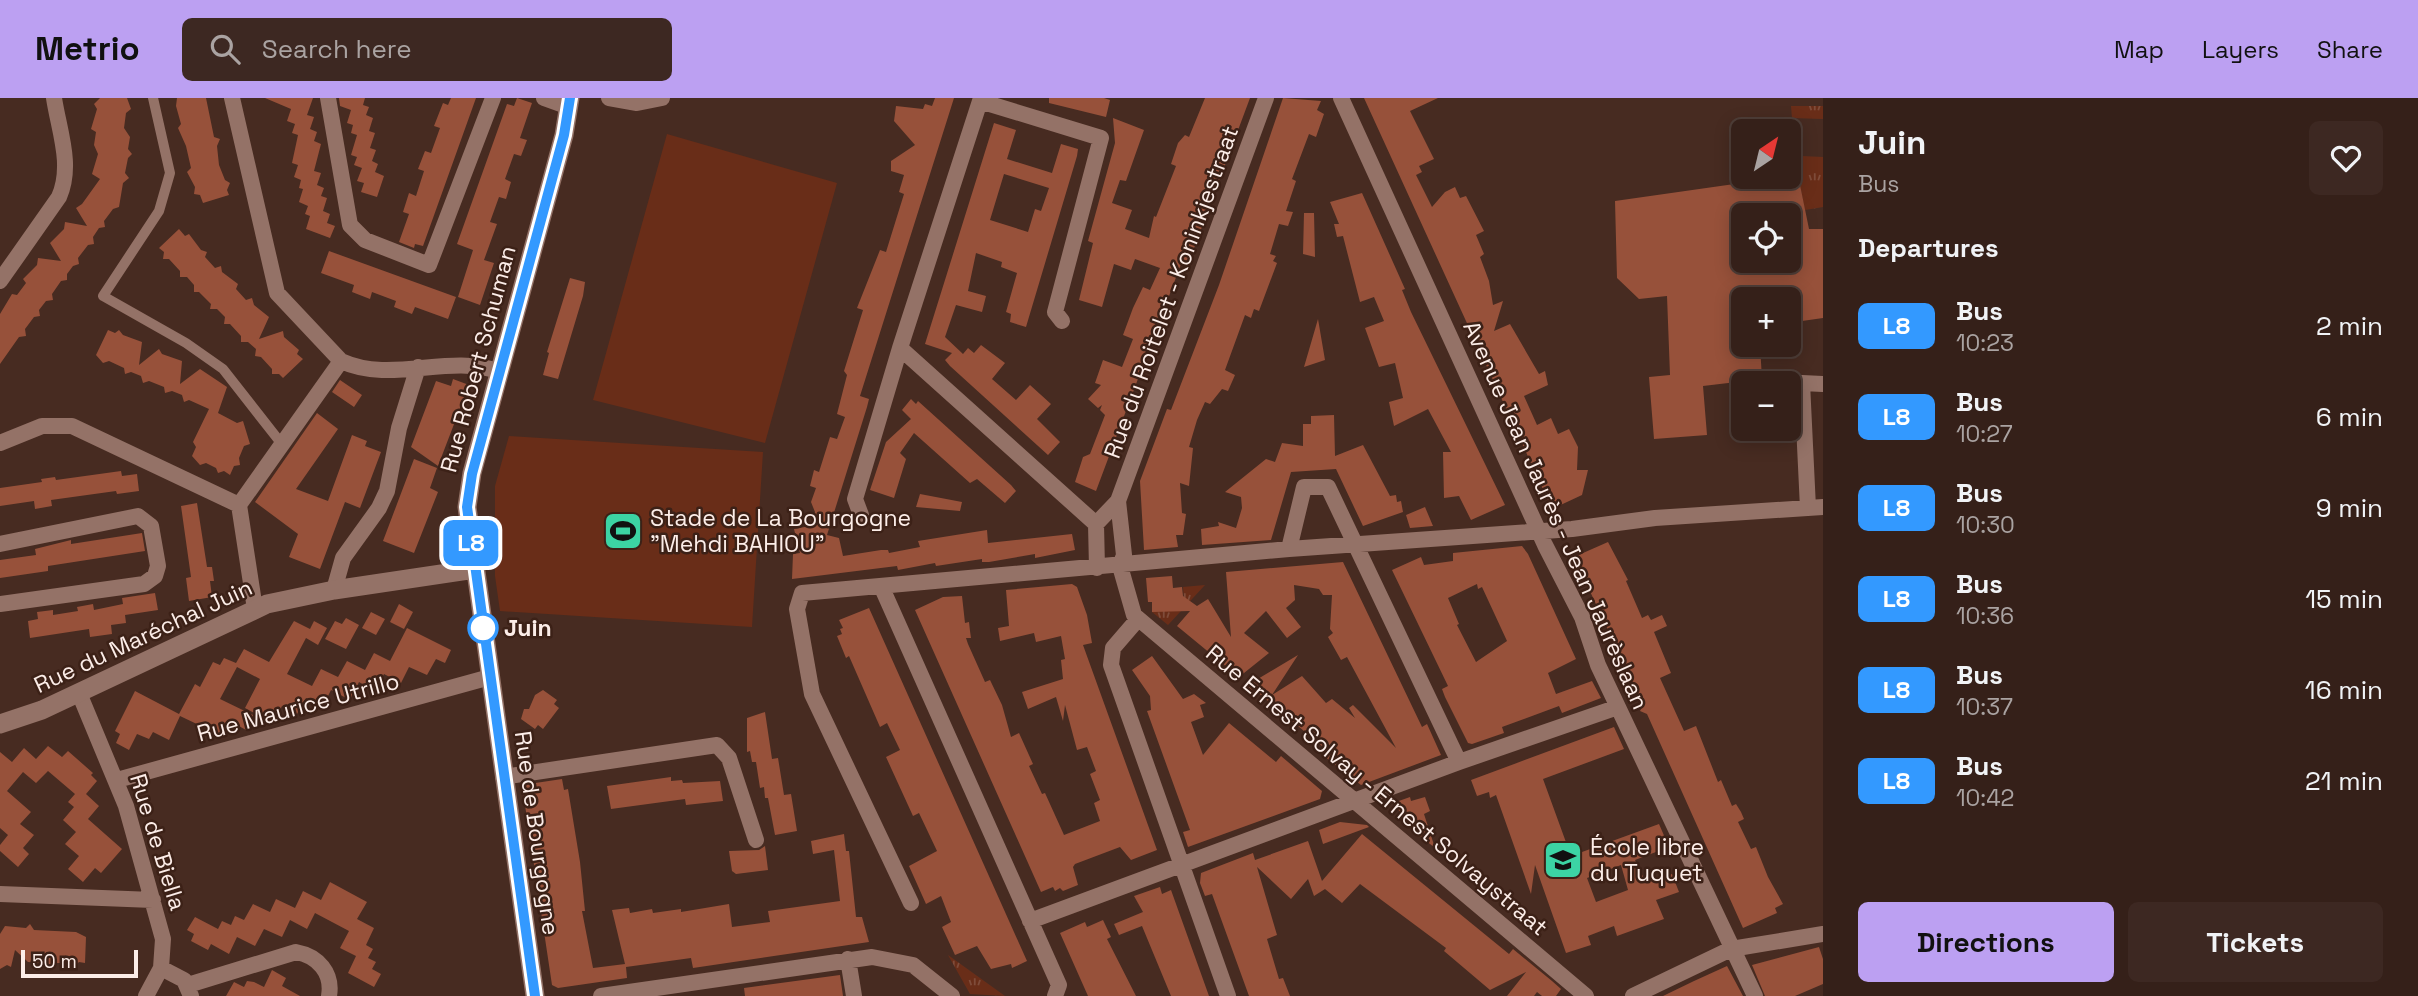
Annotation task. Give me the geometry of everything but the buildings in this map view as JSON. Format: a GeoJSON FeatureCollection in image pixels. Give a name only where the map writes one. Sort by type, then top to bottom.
{"type":"FeatureCollection","features":[{"type":"Feature","properties":{"kind":"street"},"geometry":{"type":"LineString","coordinates":[[0,281],[59,197],[65,183],[67,168],[54,98]]}},
{"type":"Feature","properties":{"kind":"street"},"geometry":{"type":"LineString","coordinates":[[153,98],[170,173],[159,211],[103,296],[186,343],[223,369],[281,443]]}},
{"type":"Feature","properties":{"kind":"street"},"geometry":{"type":"LineString","coordinates":[[232,98],[277,293],[341,361],[363,369],[474,365],[498,371]]}},
{"type":"Feature","properties":{"kind":"street"},"geometry":{"type":"LineString","coordinates":[[328,98],[349,225],[365,240],[429,265],[492,98]]}},
{"type":"Feature","properties":{"kind":"street"},"geometry":{"type":"LineString","coordinates":[[544,98],[569,103]]}},
{"type":"Feature","properties":{"kind":"street"},"geometry":{"type":"LineString","coordinates":[[609,98],[637,103],[662,98]]}},
{"type":"Feature","properties":{"kind":"street","name":"Rue du Roitelet - Koninkjestraat"},"geometry":{"type":"LineString","coordinates":[[1096,524],[1118,501],[1266,98]]}},
{"type":"Feature","properties":{"kind":"street","name":"Avenue Jean Jaurès - Jean Jaurèslaan"},"geometry":{"type":"LineString","coordinates":[[1341,98],[1539,531],[1582,617],[1598,665],[1755,996]]}},
{"type":"Feature","properties":{"kind":"street"},"geometry":{"type":"LineString","coordinates":[[861,515],[855,499],[900,348],[980,101],[1101,138],[1055,312],[1062,321]]}},
{"type":"Feature","properties":{"kind":"street","name":"Rue Robert Schuman"},"geometry":{"type":"LineString","coordinates":[[490,677],[468,496],[569,103]]}},
{"type":"Feature","properties":{"kind":"street"},"geometry":{"type":"LineString","coordinates":[[900,348],[1096,524],[1097,568]]}},
{"type":"Feature","properties":{"kind":"street"},"geometry":{"type":"LineString","coordinates":[[255,609],[239,505],[341,361]]}},
{"type":"Feature","properties":{"kind":"street"},"geometry":{"type":"LineString","coordinates":[[334,590],[343,558],[379,508],[387,491],[399,428],[418,368]]}},
{"type":"Feature","properties":{"kind":"street"},"geometry":{"type":"LineString","coordinates":[[911,903],[812,694],[797,609],[802,593],[882,588],[1289,549],[1539,531],[1655,518],[1816,508],[1802,383],[1823,384]]}},
{"type":"Feature","properties":{"kind":"street"},"geometry":{"type":"LineString","coordinates":[[0,443],[42,426],[72,426],[239,505]]}},
{"type":"Feature","properties":{"kind":"street"},"geometry":{"type":"LineString","coordinates":[[1289,549],[1304,487],[1328,487],[1459,762]]}},
{"type":"Feature","properties":{"kind":"street","name":"Rue du Roitelet - Koninkjestraat"},"geometry":{"type":"LineString","coordinates":[[1118,501],[1124,555],[1120,566],[1129,606],[1138,619]]}},
{"type":"Feature","properties":{"kind":"street"},"geometry":{"type":"LineString","coordinates":[[0,544],[138,516],[151,526],[158,566],[155,576],[144,584],[0,604]]}},
{"type":"Feature","properties":{"kind":"street","name":"Rue du Maréchal Juin"},"geometry":{"type":"LineString","coordinates":[[0,724],[23,718],[79,693],[275,601],[475,569]]}},
{"type":"Feature","properties":{"kind":"street"},"geometry":{"type":"LineString","coordinates":[[882,588],[1059,985],[1055,996]]}},
{"type":"Feature","properties":{"kind":"street"},"geometry":{"type":"LineString","coordinates":[[1138,619],[1113,648],[1111,665],[1228,996]]}},
{"type":"Feature","properties":{"kind":"street","name":"Rue Ernest Solvay - Ernest Solvaystraat"},"geometry":{"type":"LineString","coordinates":[[1138,619],[1586,996]]}},
{"type":"Feature","properties":{"kind":"street","name":"Rue de Bourgogne"},"geometry":{"type":"LineString","coordinates":[[490,677],[535,996]]}},
{"type":"Feature","properties":{"kind":"street","name":"Rue Maurice Utrillo"},"geometry":{"type":"LineString","coordinates":[[117,780],[490,677]]}},
{"type":"Feature","properties":{"kind":"street","name":"Rue de Biella"},"geometry":{"type":"LineString","coordinates":[[79,693],[117,780],[153,900],[163,939],[161,968]]}},
{"type":"Feature","properties":{"kind":"street"},"geometry":{"type":"LineString","coordinates":[[1030,921],[1459,762],[1618,707]]}},
{"type":"Feature","properties":{"kind":"street"},"geometry":{"type":"LineString","coordinates":[[503,777],[718,745],[729,758],[756,840]]}},
{"type":"Feature","properties":{"kind":"street"},"geometry":{"type":"LineString","coordinates":[[0,894],[153,900]]}},
{"type":"Feature","properties":{"kind":"street"},"geometry":{"type":"LineString","coordinates":[[1633,996],[1731,949],[1823,934]]}},
{"type":"Feature","properties":{"kind":"street"},"geometry":{"type":"LineString","coordinates":[[146,996],[161,968],[190,990],[283,953],[296,952],[309,955],[323,966],[329,978],[329,996]]}},
{"type":"Feature","properties":{"kind":"street"},"geometry":{"type":"LineString","coordinates":[[601,996],[848,959],[883,957],[903,961],[922,970],[952,996]]}},
{"type":"Feature","properties":{"kind":"street"},"geometry":{"type":"LineString","coordinates":[[848,959],[853,996]]}},
{"type":"Feature","properties":{"kind":"green space"},"geometry":{"type":"Polygon","coordinates":[[[1791,106],[1823,106],[1823,119],[1792,118],[1791,106]]]}},
{"type":"Feature","properties":{"kind":"green space"},"geometry":{"type":"Polygon","coordinates":[[[667,134],[837,183],[765,443],[593,400],[667,134]]]}},
{"type":"Feature","properties":{"kind":"green space"},"geometry":{"type":"Polygon","coordinates":[[[1801,156],[1823,157],[1823,207],[1805,210],[1801,189],[1801,156]]]}},
{"type":"Feature","properties":{"kind":"green space"},"geometry":{"type":"Polygon","coordinates":[[[509,436],[763,452],[752,627],[500,611],[495,576],[495,486],[509,436]]]}},
{"type":"Feature","properties":{"kind":"green space"},"geometry":{"type":"Polygon","coordinates":[[[1205,585],[1168,625],[1152,612],[1184,600],[1183,587],[1205,585]]]}},
{"type":"Feature","properties":{"kind":"green space"},"geometry":{"type":"Polygon","coordinates":[[[948,955],[1005,996],[970,994],[948,955]]]}},
{"type":"Feature","properties":{"kind":"bus line","name":"L8"},"geometry":{"type":"LineString","coordinates":[[535,996],[467,507],[469,486],[498,371],[564,135],[570,98]]}},
{"type":"Feature","properties":{"kind":"place","name":"Stade de La Bourgogne \"Mehdi BAHIOU\""},"geometry":{"type":"Point","coordinates":[623,531]}},
{"type":"Feature","properties":{"kind":"place","name":"Juin"},"geometry":{"type":"Point","coordinates":[483,628]}},
{"type":"Feature","properties":{"kind":"place","name":"École libre du Tuquet"},"geometry":{"type":"Point","coordinates":[1563,860]}}]}
